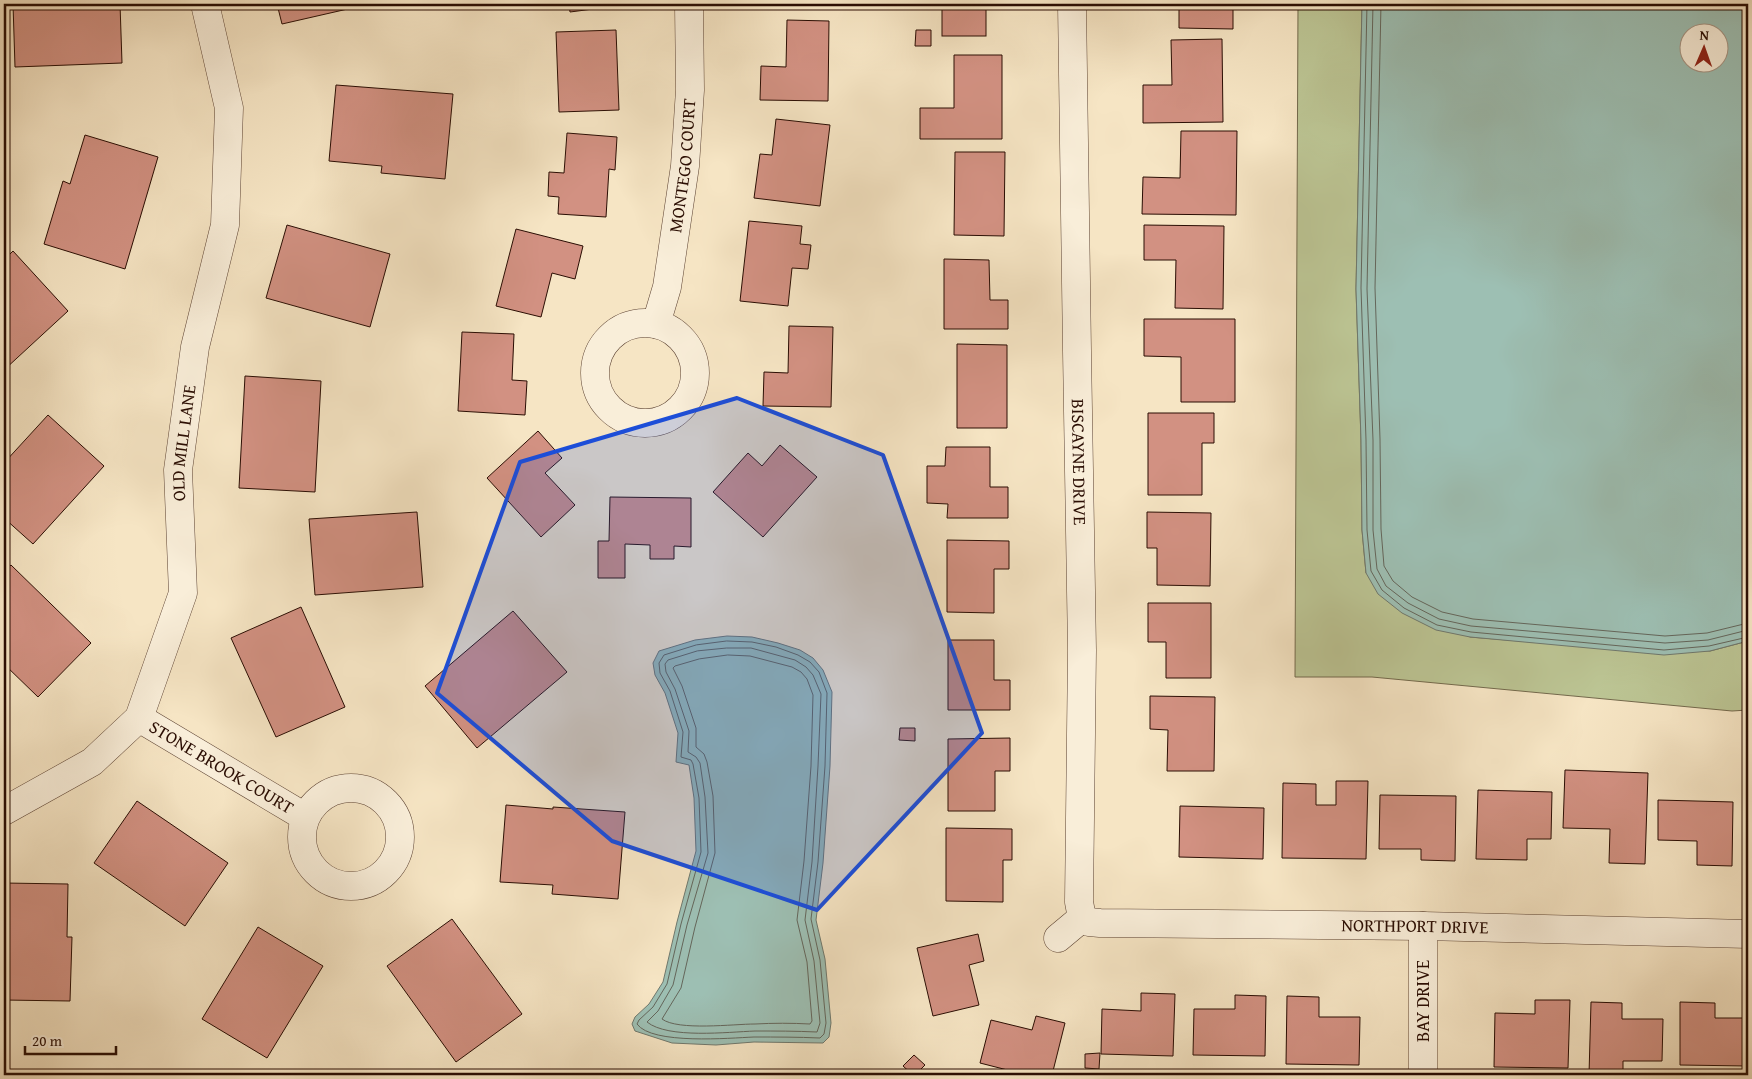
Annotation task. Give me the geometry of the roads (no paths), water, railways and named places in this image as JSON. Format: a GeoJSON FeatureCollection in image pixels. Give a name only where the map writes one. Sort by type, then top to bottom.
{"type":"FeatureCollection","features":[{"type":"Feature","properties":{"kind":"street","name":"OLD MILL LANE"},"geometry":{"type":"LineString","coordinates":[[5,808],[92,762],[139,718],[183,593],[178,470],[195,347],[225,225],[229,108],[205,4]]}},
{"type":"Feature","properties":{"kind":"street","name":"MONTEGO COURT"},"geometry":{"type":"LineString","coordinates":[[656,324],[667,287],[685,166],[690,90],[689,4]]}},
{"type":"Feature","properties":{"kind":"street","name":"BISCAYNE DRIVE"},"geometry":{"type":"LineString","coordinates":[[1072,4],[1082,650],[1078,902],[1082,918]]}},
{"type":"Feature","properties":{"kind":"street","name":"STONE BROOK COURT"},"geometry":{"type":"LineString","coordinates":[[139,718],[305,817]]}},
{"type":"Feature","properties":{"kind":"street","name":"NORTHPORT DRIVE"},"geometry":{"type":"LineString","coordinates":[[1082,918],[1089,922],[1100,923],[1423,926],[1748,934]]}},
{"type":"Feature","properties":{"kind":"street"},"geometry":{"type":"LineString","coordinates":[[1058,938],[1082,918]]}},
{"type":"Feature","properties":{"kind":"street","name":"BAY DRIVE"},"geometry":{"type":"LineString","coordinates":[[1423,926],[1423,1075]]}},
{"type":"Feature","properties":{"kind":"water"},"geometry":{"type":"Polygon","coordinates":[[[1362,4],[1748,4],[1748,641],[1710,651],[1664,655],[1470,637],[1436,630],[1402,613],[1378,594],[1366,573],[1362,530],[1356,289],[1362,4]]]}},
{"type":"Feature","properties":{"kind":"water"},"geometry":{"type":"Polygon","coordinates":[[[727,636],[752,637],[800,650],[813,658],[823,670],[832,692],[830,766],[823,863],[816,920],[825,959],[831,1023],[829,1037],[823,1043],[754,1042],[716,1045],[672,1043],[635,1031],[632,1024],[635,1017],[649,1004],[663,982],[696,851],[694,798],[689,765],[676,762],[678,733],[665,693],[655,675],[653,663],[659,651],[695,640],[727,636]]]}}]}
